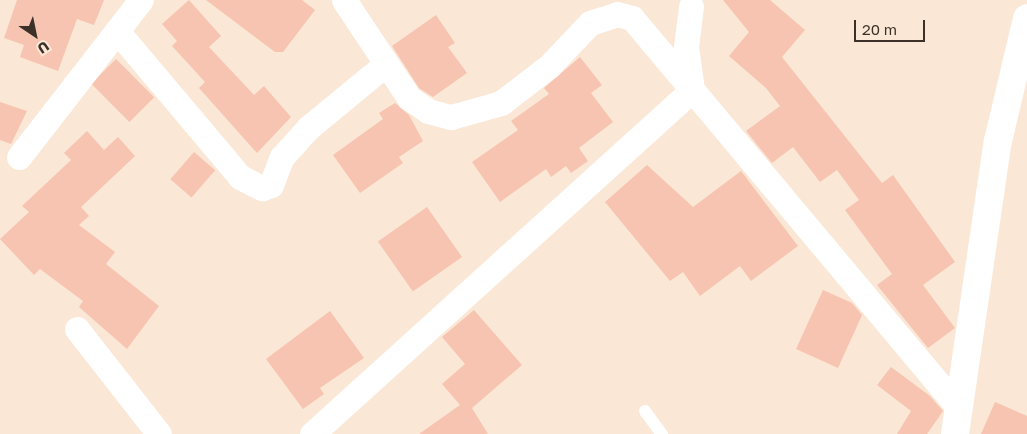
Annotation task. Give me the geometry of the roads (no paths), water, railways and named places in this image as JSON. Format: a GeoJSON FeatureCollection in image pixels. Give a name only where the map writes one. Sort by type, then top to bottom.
{"type":"FeatureCollection","features":[{"type":"Feature","properties":{"kind":"street"},"geometry":{"type":"LineString","coordinates":[[19,157],[141,0]]}},
{"type":"Feature","properties":{"kind":"street"},"geometry":{"type":"LineString","coordinates":[[344,0],[408,98],[428,112],[452,117],[475,113],[501,104],[525,87],[590,23],[617,14],[632,18],[692,90],[959,424]]}},
{"type":"Feature","properties":{"kind":"street"},"geometry":{"type":"LineString","coordinates":[[691,6],[686,47],[692,90]]}},
{"type":"Feature","properties":{"kind":"street"},"geometry":{"type":"LineString","coordinates":[[959,424],[998,141],[1027,18]]}},
{"type":"Feature","properties":{"kind":"street"},"geometry":{"type":"LineString","coordinates":[[118,32],[240,177],[262,188],[271,184],[282,157],[308,128],[386,64]]}},
{"type":"Feature","properties":{"kind":"street"},"geometry":{"type":"LineString","coordinates":[[312,434],[692,90]]}},
{"type":"Feature","properties":{"kind":"street"},"geometry":{"type":"LineString","coordinates":[[77,329],[159,434]]}},
{"type":"Feature","properties":{"kind":"lane"},"geometry":{"type":"LineString","coordinates":[[644,411],[662,434]]}}]}
